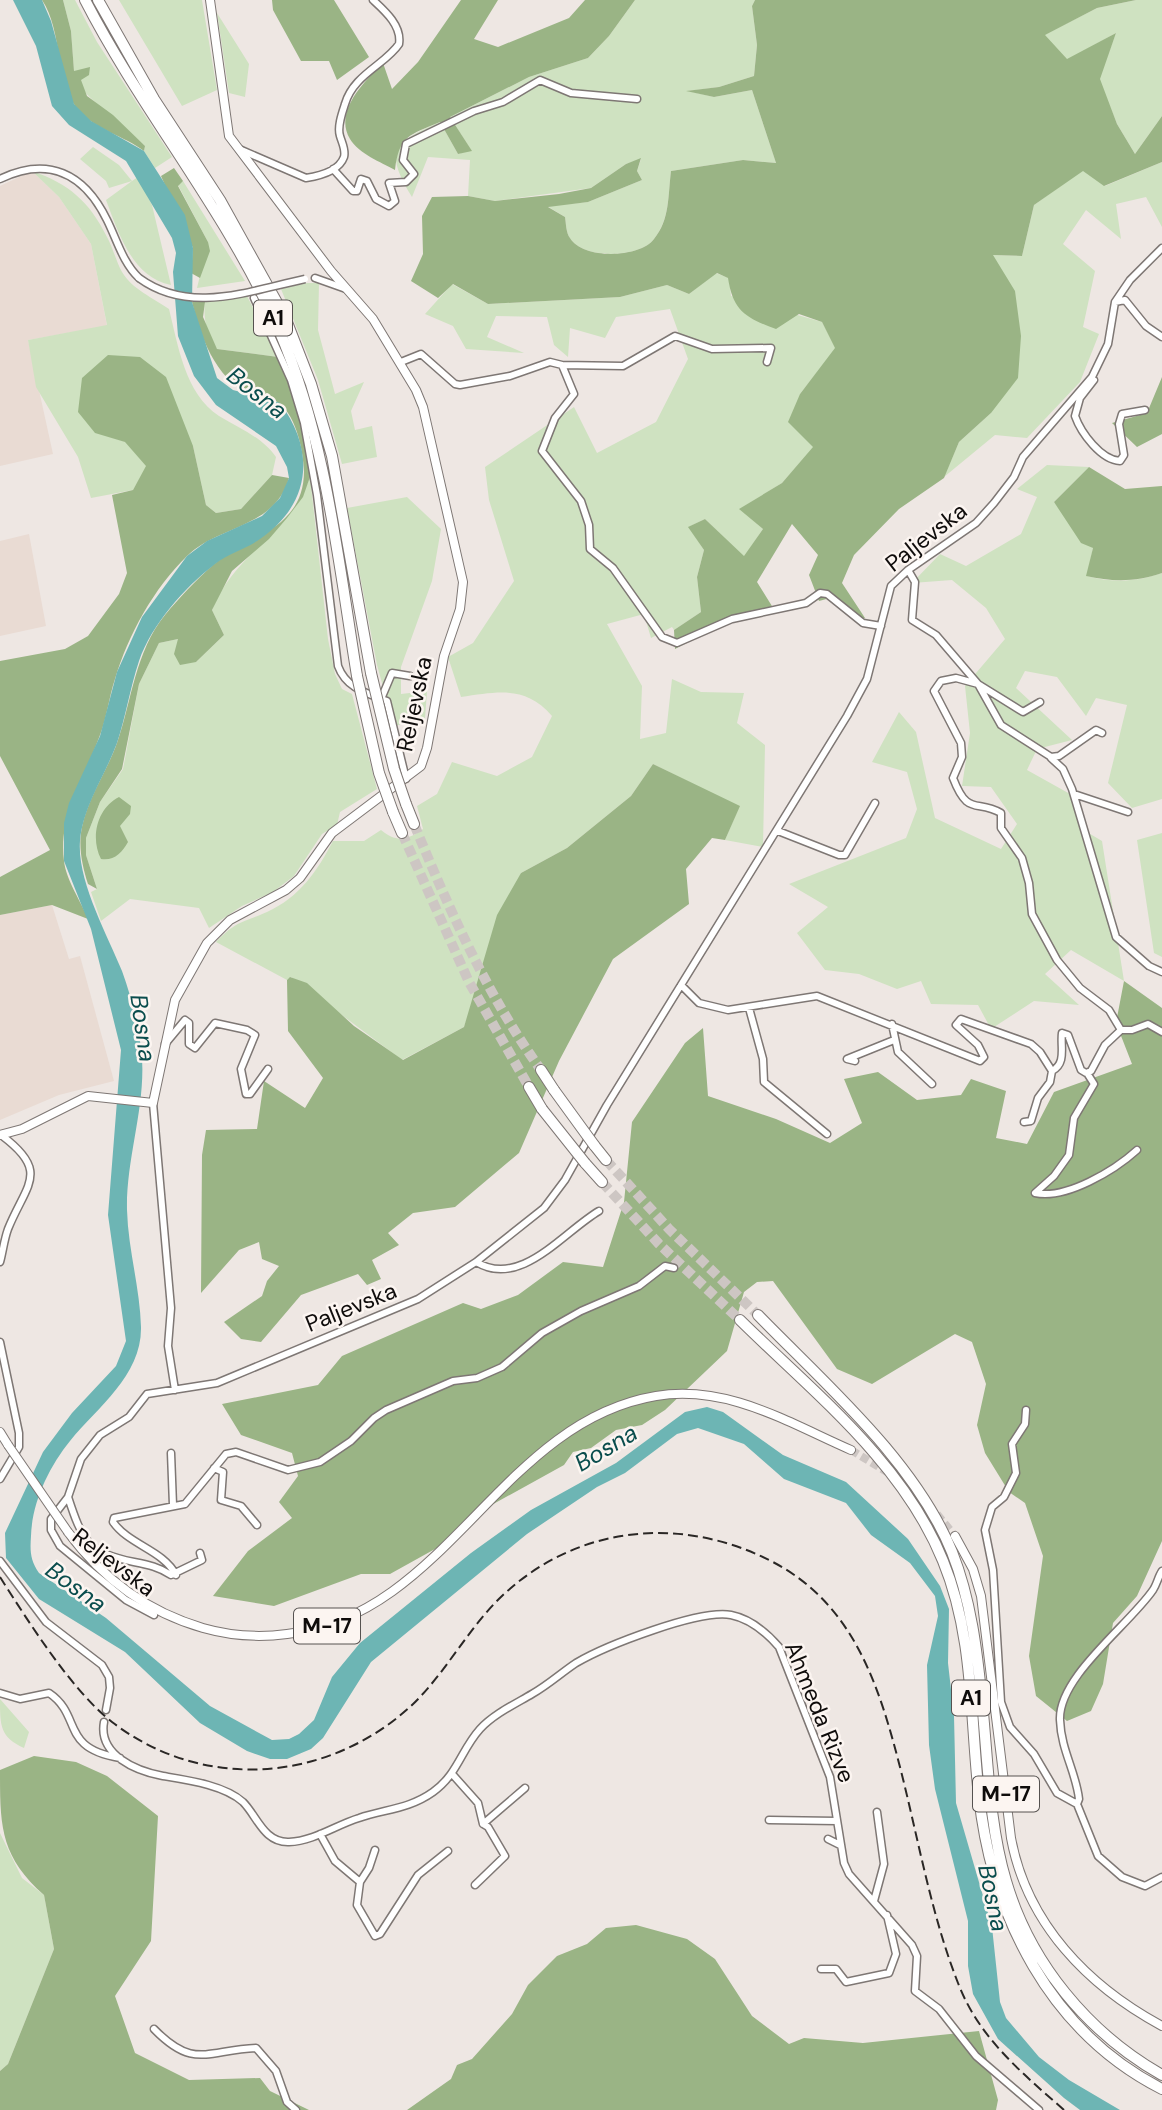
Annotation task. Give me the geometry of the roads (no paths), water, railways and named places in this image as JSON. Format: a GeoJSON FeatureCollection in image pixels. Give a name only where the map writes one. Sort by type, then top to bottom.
{"type":"FeatureCollection","features":[{"type":"Feature","properties":{"kind":"highway","name":"A1"},"geometry":{"type":"LineString","coordinates":[[85,0],[148,109],[251,273],[278,329],[301,388],[322,460],[357,676],[379,772],[402,833]]}},
{"type":"Feature","properties":{"kind":"highway","name":"A1"},"geometry":{"type":"LineString","coordinates":[[98,0],[154,99],[220,200],[285,317],[311,384],[332,456],[371,673],[394,769],[414,824]]}},
{"type":"Feature","properties":{"kind":"highway"},"geometry":{"type":"LineString","coordinates":[[541,1070],[606,1160]]}},
{"type":"Feature","properties":{"kind":"highway"},"geometry":{"type":"LineString","coordinates":[[528,1087],[542,1109],[602,1182]]}},
{"type":"Feature","properties":{"kind":"highway","name":"A1"},"geometry":{"type":"LineString","coordinates":[[758,1315],[893,1459],[918,1490],[942,1529],[964,1585],[976,1640],[995,1826],[1006,1880],[1018,1914],[1046,1967],[1069,1997],[1125,2052],[1162,2075]]}},
{"type":"Feature","properties":{"kind":"highway","name":"A1"},"geometry":{"type":"LineString","coordinates":[[740,1320],[873,1451],[907,1492],[927,1526],[947,1570],[962,1619],[984,1836],[1005,1913],[1030,1963],[1075,2022],[1123,2066],[1162,2088]]}},
{"type":"Feature","properties":{"kind":"main road","name":"Reljevska"},"geometry":{"type":"LineString","coordinates":[[150,1103],[175,1000],[185,979],[214,936],[230,920],[286,891],[332,833],[421,766],[427,748],[443,656],[460,609],[463,582],[423,407],[401,362],[373,319],[329,268],[237,148],[227,127],[210,0]]}},
{"type":"Feature","properties":{"kind":"main road"},"geometry":{"type":"LineString","coordinates":[[1,1135],[22,1129],[88,1096],[150,1103]]}},
{"type":"Feature","properties":{"kind":"main road","name":"M-17"},"geometry":{"type":"LineString","coordinates":[[0,1432],[68,1532],[109,1577],[163,1614],[220,1633],[272,1636],[330,1625],[387,1597],[425,1567],[553,1441],[586,1419],[619,1405],[656,1396],[709,1395],[759,1409],[851,1450]]}},
{"type":"Feature","properties":{"kind":"main road","name":"M-17"},"geometry":{"type":"LineString","coordinates":[[955,1536],[977,1581],[996,1674],[1013,1847],[1020,1874],[1035,1908],[1087,1975],[1118,2000],[1162,2026]]}},
{"type":"Feature","properties":{"kind":"street"},"geometry":{"type":"LineString","coordinates":[[237,148],[301,177],[333,169],[344,157],[340,125],[351,90],[399,44],[400,32],[373,0]]}},
{"type":"Feature","properties":{"kind":"street"},"geometry":{"type":"LineString","coordinates":[[333,169],[352,191],[357,191],[361,179],[367,181],[376,199],[389,206],[395,201],[389,183],[406,182],[414,174],[403,160],[406,144],[474,111],[503,102],[534,82],[545,80],[571,93],[637,99]]}},
{"type":"Feature","properties":{"kind":"street"},"geometry":{"type":"LineString","coordinates":[[0,179],[24,168],[39,166],[67,176],[97,202],[127,262],[139,278],[163,293],[189,299],[315,278],[347,289]]}},
{"type":"Feature","properties":{"kind":"street","name":"Paljevska"},"geometry":{"type":"LineString","coordinates":[[175,1390],[217,1383],[418,1299],[476,1262],[544,1208],[565,1180],[607,1105],[778,831],[867,679],[891,586],[908,570],[976,523],[1014,477],[1023,457],[1073,403],[1100,362],[1108,344],[1115,302],[1130,280],[1162,248]]}},
{"type":"Feature","properties":{"kind":"street"},"geometry":{"type":"LineString","coordinates":[[315,278],[329,268]]}},
{"type":"Feature","properties":{"kind":"street"},"geometry":{"type":"LineString","coordinates":[[254,298],[291,380],[304,423],[317,495],[338,666],[342,679],[389,705],[406,779]]}},
{"type":"Feature","properties":{"kind":"street"},"geometry":{"type":"LineString","coordinates":[[1115,302],[1125,300],[1146,326],[1162,337]]}},
{"type":"Feature","properties":{"kind":"street"},"geometry":{"type":"LineString","coordinates":[[401,362],[421,354],[455,384],[460,385],[510,376],[550,362],[562,365],[623,366],[675,336],[713,349],[771,348],[767,362]]}},
{"type":"Feature","properties":{"kind":"street"},"geometry":{"type":"LineString","coordinates":[[1100,362],[1097,376],[1080,398],[1075,413],[1081,428],[1104,456],[1115,461],[1123,459],[1120,418],[1125,412],[1145,410]]}},
{"type":"Feature","properties":{"kind":"street"},"geometry":{"type":"LineString","coordinates":[[562,365],[575,394],[555,418],[542,451],[581,501],[587,513],[590,549],[613,568],[662,637],[681,643],[732,620],[806,603],[820,593],[827,594],[863,622],[881,626]]}},
{"type":"Feature","properties":{"kind":"street"},"geometry":{"type":"LineString","coordinates":[[908,570],[915,582],[912,620],[936,635],[978,684],[1001,725],[1063,769],[1074,794],[1114,933],[1123,946],[1153,969],[1162,972]]}},
{"type":"Feature","properties":{"kind":"street"},"geometry":{"type":"LineString","coordinates":[[381,699],[392,673],[410,676]]}},
{"type":"Feature","properties":{"kind":"street"},"geometry":{"type":"LineString","coordinates":[[1040,702],[1029,711],[1019,712],[978,684],[956,678],[941,681],[934,691],[961,743],[962,757],[953,778],[957,788],[972,806],[1001,813],[1001,828],[1022,858],[1030,886],[1032,914],[1057,960],[1080,988],[1109,1010],[1121,1030]]}},
{"type":"Feature","properties":{"kind":"street"},"geometry":{"type":"LineString","coordinates":[[1049,757],[1059,755],[1096,730],[1102,733]]}},
{"type":"Feature","properties":{"kind":"street"},"geometry":{"type":"LineString","coordinates":[[1074,794],[1128,812]]}},
{"type":"Feature","properties":{"kind":"street"},"geometry":{"type":"LineString","coordinates":[[778,831],[845,855],[875,803]]}},
{"type":"Feature","properties":{"kind":"street"},"geometry":{"type":"LineString","coordinates":[[681,985],[706,1006],[728,1010],[817,996],[980,1061],[984,1057],[982,1051],[956,1025],[961,1019],[1031,1044],[1040,1052],[1052,1071]]}},
{"type":"Feature","properties":{"kind":"street"},"geometry":{"type":"LineString","coordinates":[[749,1008],[763,1059],[764,1082],[827,1134]]}},
{"type":"Feature","properties":{"kind":"street"},"geometry":{"type":"LineString","coordinates":[[164,1045],[185,1020],[189,1023],[189,1044],[195,1048],[215,1023],[247,1030],[255,1035],[242,1069],[246,1094],[250,1094],[268,1069]]}},
{"type":"Feature","properties":{"kind":"street"},"geometry":{"type":"LineString","coordinates":[[892,1024],[894,1040],[901,1056],[932,1084]]}},
{"type":"Feature","properties":{"kind":"street"},"geometry":{"type":"LineString","coordinates":[[1087,1073],[1105,1045],[1121,1030],[1132,1030],[1148,1024],[1162,1032]]}},
{"type":"Feature","properties":{"kind":"street"},"geometry":{"type":"LineString","coordinates":[[1024,1122],[1031,1121],[1038,1098],[1050,1082],[1052,1071],[1060,1062],[1063,1051],[1060,1036],[1065,1033],[1081,1070],[1087,1073],[1094,1084],[1076,1114],[1069,1155],[1054,1176],[1035,1193],[1065,1190],[1092,1182],[1137,1150]]}},
{"type":"Feature","properties":{"kind":"street"},"geometry":{"type":"LineString","coordinates":[[855,1061],[847,1059],[894,1040]]}},
{"type":"Feature","properties":{"kind":"street"},"geometry":{"type":"LineString","coordinates":[[150,1103],[171,1308],[168,1346],[175,1390]]}},
{"type":"Feature","properties":{"kind":"street"},"geometry":{"type":"LineString","coordinates":[[0,1262],[8,1231],[30,1188],[32,1174],[20,1149],[1,1135]]}},
{"type":"Feature","properties":{"kind":"street"},"geometry":{"type":"LineString","coordinates":[[476,1262],[489,1269],[528,1264],[578,1223],[599,1211]]}},
{"type":"Feature","properties":{"kind":"street"},"geometry":{"type":"LineString","coordinates":[[176,1574],[166,1562],[121,1533],[113,1522],[117,1515],[185,1504],[226,1454],[236,1452],[288,1470],[320,1462],[352,1441],[374,1418],[386,1410],[453,1381],[477,1378],[502,1367],[542,1333],[581,1311],[639,1286],[665,1266],[674,1268]]}},
{"type":"Feature","properties":{"kind":"street"},"geometry":{"type":"LineString","coordinates":[[0,1342],[19,1433],[19,1447],[0,1479]]}},
{"type":"Feature","properties":{"kind":"street","name":"Reljevska"},"geometry":{"type":"LineString","coordinates":[[154,1615],[126,1600],[55,1541],[51,1519],[68,1497],[74,1472],[100,1435],[129,1417],[147,1394],[175,1390]]}},
{"type":"Feature","properties":{"kind":"street"},"geometry":{"type":"LineString","coordinates":[[1026,1410],[1025,1424],[1012,1444],[1016,1473],[1002,1500],[992,1507],[985,1530],[993,1570],[996,1674],[1001,1702],[1010,1727],[1030,1748],[1057,1793],[1077,1804]]}},
{"type":"Feature","properties":{"kind":"street"},"geometry":{"type":"LineString","coordinates":[[171,1453],[173,1506]]}},
{"type":"Feature","properties":{"kind":"street"},"geometry":{"type":"LineString","coordinates":[[214,1468],[223,1472],[221,1500],[241,1506],[257,1525]]}},
{"type":"Feature","properties":{"kind":"street"},"geometry":{"type":"LineString","coordinates":[[68,1497],[79,1529],[94,1549],[111,1557],[161,1568],[171,1576],[202,1560],[200,1553]]}},
{"type":"Feature","properties":{"kind":"street"},"geometry":{"type":"LineString","coordinates":[[0,1561],[46,1622],[102,1665],[109,1676],[106,1710]]}},
{"type":"Feature","properties":{"kind":"street"},"geometry":{"type":"LineString","coordinates":[[1162,1571],[1152,1592],[1120,1624],[1063,1696],[1060,1729],[1065,1759],[1078,1792],[1077,1804],[1094,1850],[1112,1871],[1145,1886],[1162,1877]]}},
{"type":"Feature","properties":{"kind":"street","name":"Ahmeda Rizve"},"geometry":{"type":"LineString","coordinates":[[104,1722],[103,1741],[109,1750],[133,1767],[225,1792],[242,1801],[261,1828],[278,1840],[287,1842],[359,1818],[403,1809],[432,1793],[453,1775],[480,1730],[576,1663],[640,1635],[709,1615],[730,1615],[753,1624],[779,1647],[830,1777],[839,1844],[849,1874],[906,1936],[917,1956],[913,1984],[915,1991],[939,2009],[976,2056],[1039,2110]]}},
{"type":"Feature","properties":{"kind":"street"},"geometry":{"type":"LineString","coordinates":[[0,1693],[20,1699],[49,1693],[61,1703],[79,1741],[97,1752],[121,1759]]}},
{"type":"Feature","properties":{"kind":"street"},"geometry":{"type":"LineString","coordinates":[[453,1775],[478,1803],[482,1824]]}},
{"type":"Feature","properties":{"kind":"street"},"geometry":{"type":"LineString","coordinates":[[482,1824],[524,1788]]}},
{"type":"Feature","properties":{"kind":"street"},"geometry":{"type":"LineString","coordinates":[[874,1901],[884,1864],[877,1812]]}},
{"type":"Feature","properties":{"kind":"street"},"geometry":{"type":"LineString","coordinates":[[769,1820],[837,1821]]}},
{"type":"Feature","properties":{"kind":"street"},"geometry":{"type":"LineString","coordinates":[[475,1885],[505,1856],[488,1827],[482,1824]]}},
{"type":"Feature","properties":{"kind":"street"},"geometry":{"type":"LineString","coordinates":[[320,1833],[335,1861],[360,1882]]}},
{"type":"Feature","properties":{"kind":"street"},"geometry":{"type":"LineString","coordinates":[[828,1839],[839,1844]]}},
{"type":"Feature","properties":{"kind":"street"},"geometry":{"type":"LineString","coordinates":[[374,1850],[369,1868],[360,1882],[359,1912],[372,1933],[377,1936],[418,1875],[448,1852]]}},
{"type":"Feature","properties":{"kind":"street"},"geometry":{"type":"LineString","coordinates":[[821,1969],[836,1969],[846,1982],[889,1973],[896,1954],[887,1915]]}},
{"type":"Feature","properties":{"kind":"street"},"geometry":{"type":"LineString","coordinates":[[154,2029],[186,2054],[216,2054],[256,2048],[276,2071],[287,2102],[296,2110]]}},
{"type":"Feature","properties":{"kind":"water"},"geometry":{"type":"Polygon","coordinates":[[[13,0],[42,0],[51,21],[74,104],[91,121],[144,151],[185,215],[193,248],[192,302],[217,378],[233,390],[280,403],[292,421],[303,458],[303,476],[290,510],[260,539],[220,560],[203,574],[181,595],[152,634],[139,661],[117,743],[90,803],[82,828],[80,857],[83,873],[94,907],[125,980],[141,1047],[142,1088],[127,1210],[141,1327],[134,1360],[126,1375],[105,1403],[70,1441],[43,1486],[32,1523],[31,1555],[36,1568],[39,1573],[106,1618],[210,1706],[272,1740],[289,1739],[314,1720],[332,1677],[360,1643],[471,1553],[531,1510],[616,1463],[685,1412],[707,1407],[723,1412],[783,1455],[846,1482],[908,1539],[940,1586],[949,1609],[948,1663],[954,1716],[956,1803],[992,1927],[1000,2002],[1006,2018],[1039,2057],[1069,2080],[1120,2110],[1080,2110],[1064,2098],[998,2039],[973,1994],[968,1966],[968,1921],[935,1789],[929,1745],[927,1665],[938,1616],[935,1596],[910,1563],[871,1535],[846,1503],[784,1479],[744,1444],[698,1428],[677,1434],[625,1473],[597,1487],[527,1534],[371,1662],[323,1738],[311,1749],[287,1759],[270,1759],[247,1751],[200,1723],[125,1652],[39,1599],[6,1558],[5,1533],[43,1452],[72,1413],[116,1366],[126,1341],[108,1215],[121,1050],[91,929],[64,861],[64,823],[69,803],[100,736],[117,672],[142,617],[187,556],[207,541],[262,516],[280,498],[289,478],[287,467],[276,446],[216,405],[194,376],[178,336],[173,272],[176,253],[172,238],[126,161],[69,125],[52,106],[36,46],[13,0]]]}},
{"type":"Feature","properties":{"kind":"tunnel"},"geometry":{"type":"LineString","coordinates":[[414,824],[486,982],[541,1070]]}},
{"type":"Feature","properties":{"kind":"tunnel"},"geometry":{"type":"LineString","coordinates":[[402,833],[469,982],[529,1087]]}},
{"type":"Feature","properties":{"kind":"tunnel"},"geometry":{"type":"LineString","coordinates":[[606,1160],[669,1229],[758,1315]]}},
{"type":"Feature","properties":{"kind":"tunnel"},"geometry":{"type":"LineString","coordinates":[[602,1182],[659,1244],[740,1320]]}},
{"type":"Feature","properties":{"kind":"tunnel"},"geometry":{"type":"LineString","coordinates":[[851,1450],[887,1472]]}},
{"type":"Feature","properties":{"kind":"tunnel"},"geometry":{"type":"LineString","coordinates":[[900,1482],[923,1500]]}},
{"type":"Feature","properties":{"kind":"tunnel"},"geometry":{"type":"LineString","coordinates":[[937,1514],[955,1536]]}},
{"type":"Feature","properties":{"kind":"railway"},"geometry":{"type":"LineString","coordinates":[[0,1577],[66,1674],[112,1722],[148,1745],[185,1760],[224,1768],[264,1769],[303,1763],[342,1751],[378,1732],[424,1693],[503,1595],[532,1572],[563,1554],[596,1542],[630,1535],[665,1533],[700,1537],[735,1546],[769,1560],[799,1578],[823,1600],[860,1651],[884,1711],[933,1906],[958,1983],[977,2021],[989,2037],[1017,2068],[1064,2110]]}},
{"type":"Feature","properties":{"kind":"water label","name":"Bosna"},"geometry":{"type":"Point","coordinates":[257,393]}},
{"type":"Feature","properties":{"kind":"water label","name":"Bosna"},"geometry":{"type":"Point","coordinates":[143,1028]}},
{"type":"Feature","properties":{"kind":"water label","name":"Bosna"},"geometry":{"type":"Point","coordinates":[606,1448]}},
{"type":"Feature","properties":{"kind":"water label","name":"Bosna"},"geometry":{"type":"Point","coordinates":[76,1587]}},
{"type":"Feature","properties":{"kind":"water label","name":"Bosna"},"geometry":{"type":"Point","coordinates":[993,1898]}}]}
